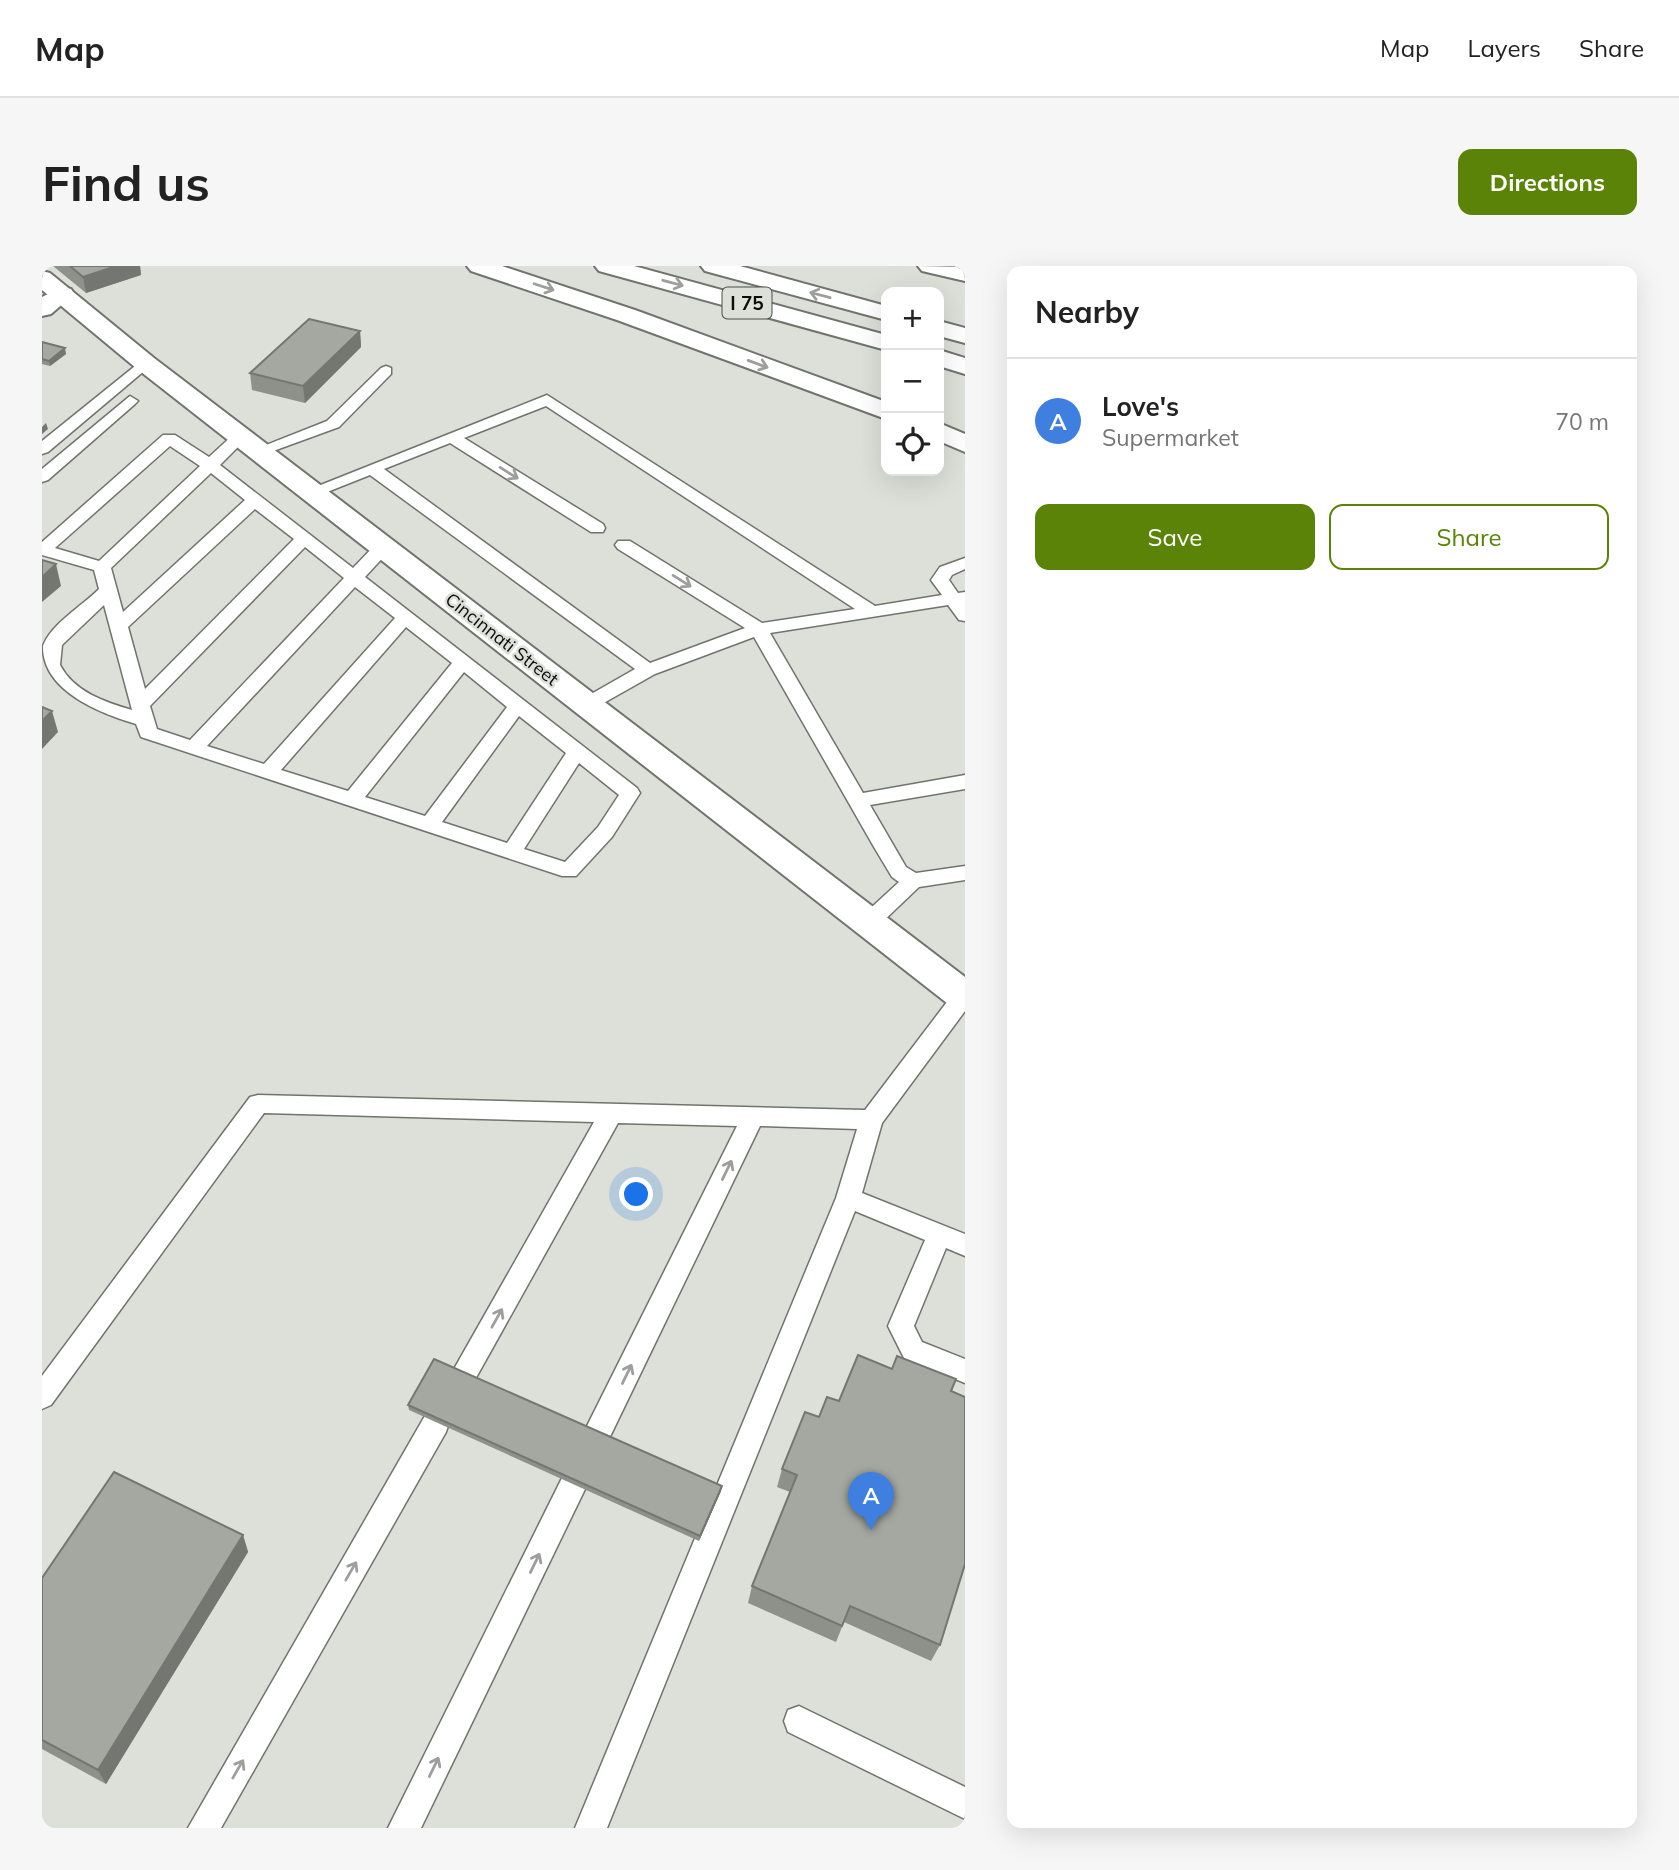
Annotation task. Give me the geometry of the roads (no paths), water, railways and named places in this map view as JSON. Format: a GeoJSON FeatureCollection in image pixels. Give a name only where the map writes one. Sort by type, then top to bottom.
{"type":"FeatureCollection","features":[{"type":"Feature","properties":{"kind":"main road"},"geometry":{"type":"LineString","coordinates":[[479,266],[626,316],[881,409]]}},
{"type":"Feature","properties":{"kind":"main road","name":"I 75"},"geometry":{"type":"LineString","coordinates":[[607,266],[881,342]]}},
{"type":"Feature","properties":{"kind":"main road","name":"I 75"},"geometry":{"type":"LineString","coordinates":[[713,266],[881,312]]}},
{"type":"Feature","properties":{"kind":"main road"},"geometry":{"type":"LineString","coordinates":[[934,267],[965,275]]}},
{"type":"Feature","properties":{"kind":"main road","name":"Cincinnati Street"},"geometry":{"type":"LineString","coordinates":[[42,278],[52,302],[145,363],[964,997]]}},
{"type":"Feature","properties":{"kind":"main road"},"geometry":{"type":"LineString","coordinates":[[944,330],[965,336]]}},
{"type":"Feature","properties":{"kind":"main road"},"geometry":{"type":"LineString","coordinates":[[944,360],[965,366]]}},
{"type":"Feature","properties":{"kind":"main road"},"geometry":{"type":"LineString","coordinates":[[944,418],[965,419]]}},
{"type":"Feature","properties":{"kind":"main road"},"geometry":{"type":"LineString","coordinates":[[944,433],[965,442]]}},
{"type":"Feature","properties":{"kind":"lane"},"geometry":{"type":"LineString","coordinates":[[42,449],[145,363]]}},
{"type":"Feature","properties":{"kind":"lane"},"geometry":{"type":"LineString","coordinates":[[102,567],[210,465],[249,444],[333,424],[386,371]]}},
{"type":"Feature","properties":{"kind":"lane"},"geometry":{"type":"LineString","coordinates":[[311,492],[547,400],[871,611]]}},
{"type":"Feature","properties":{"kind":"lane"},"geometry":{"type":"LineString","coordinates":[[42,477],[130,401]]}},
{"type":"Feature","properties":{"kind":"lane"},"geometry":{"type":"LineString","coordinates":[[451,437],[597,528]]}},
{"type":"Feature","properties":{"kind":"lane"},"geometry":{"type":"LineString","coordinates":[[42,550],[169,439],[210,465],[255,499],[630,793],[605,832],[569,871],[148,733],[102,567]]}},
{"type":"Feature","properties":{"kind":"lane"},"geometry":{"type":"LineString","coordinates":[[372,468],[648,670]]}},
{"type":"Feature","properties":{"kind":"lane"},"geometry":{"type":"LineString","coordinates":[[118,626],[255,499]]}},
{"type":"Feature","properties":{"kind":"lane"},"geometry":{"type":"LineString","coordinates":[[142,712],[304,538]]}},
{"type":"Feature","properties":{"kind":"lane"},"geometry":{"type":"LineString","coordinates":[[624,545],[759,629],[899,872],[913,881]]}},
{"type":"Feature","properties":{"kind":"lane"},"geometry":{"type":"LineString","coordinates":[[194,748],[383,547]]}},
{"type":"Feature","properties":{"kind":"lane"},"geometry":{"type":"LineString","coordinates":[[42,550],[102,567]]}},
{"type":"Feature","properties":{"kind":"lane"},"geometry":{"type":"LineString","coordinates":[[965,563],[946,570],[940,580],[959,598],[965,616]]}},
{"type":"Feature","properties":{"kind":"lane"},"geometry":{"type":"LineString","coordinates":[[108,592],[58,638],[49,651],[45,665],[49,679],[59,690],[73,697],[142,712]]}},
{"type":"Feature","properties":{"kind":"lane"},"geometry":{"type":"LineString","coordinates":[[586,705],[648,670],[759,629],[959,598]]}},
{"type":"Feature","properties":{"kind":"lane"},"geometry":{"type":"LineString","coordinates":[[268,772],[406,617]]}},
{"type":"Feature","properties":{"kind":"lane"},"geometry":{"type":"LineString","coordinates":[[352,800],[462,662]]}},
{"type":"Feature","properties":{"kind":"lane"},"geometry":{"type":"LineString","coordinates":[[429,825],[518,705]]}},
{"type":"Feature","properties":{"kind":"lane"},"geometry":{"type":"LineString","coordinates":[[512,852],[577,752]]}},
{"type":"Feature","properties":{"kind":"lane"},"geometry":{"type":"LineString","coordinates":[[858,801],[965,782]]}},
{"type":"Feature","properties":{"kind":"lane"},"geometry":{"type":"LineString","coordinates":[[869,922],[913,881],[965,873]]}},
{"type":"Feature","properties":{"kind":"lane"},"geometry":{"type":"LineString","coordinates":[[591,1828],[848,1198],[872,1119],[964,997]]}},
{"type":"Feature","properties":{"kind":"lane"},"geometry":{"type":"LineString","coordinates":[[42,1397],[258,1104],[872,1119]]}},
{"type":"Feature","properties":{"kind":"lane"},"geometry":{"type":"LineString","coordinates":[[463,1377],[611,1113]]}},
{"type":"Feature","properties":{"kind":"lane"},"geometry":{"type":"LineString","coordinates":[[596,1436],[753,1117]]}},
{"type":"Feature","properties":{"kind":"lane"},"geometry":{"type":"LineString","coordinates":[[848,1198],[965,1245]]}},
{"type":"Feature","properties":{"kind":"lane"},"geometry":{"type":"LineString","coordinates":[[939,1235],[901,1326],[913,1350],[965,1371]]}},
{"type":"Feature","properties":{"kind":"lane"},"geometry":{"type":"LineString","coordinates":[[204,1828],[436,1423]]}},
{"type":"Feature","properties":{"kind":"lane"},"geometry":{"type":"LineString","coordinates":[[404,1828],[573,1485]]}},
{"type":"Feature","properties":{"kind":"lane"},"geometry":{"type":"LineString","coordinates":[[799,1721],[965,1803]]}},
{"type":"Feature","properties":{"kind":"place","name":"Love's"},"geometry":{"type":"Point","coordinates":[871,1530]}}]}
